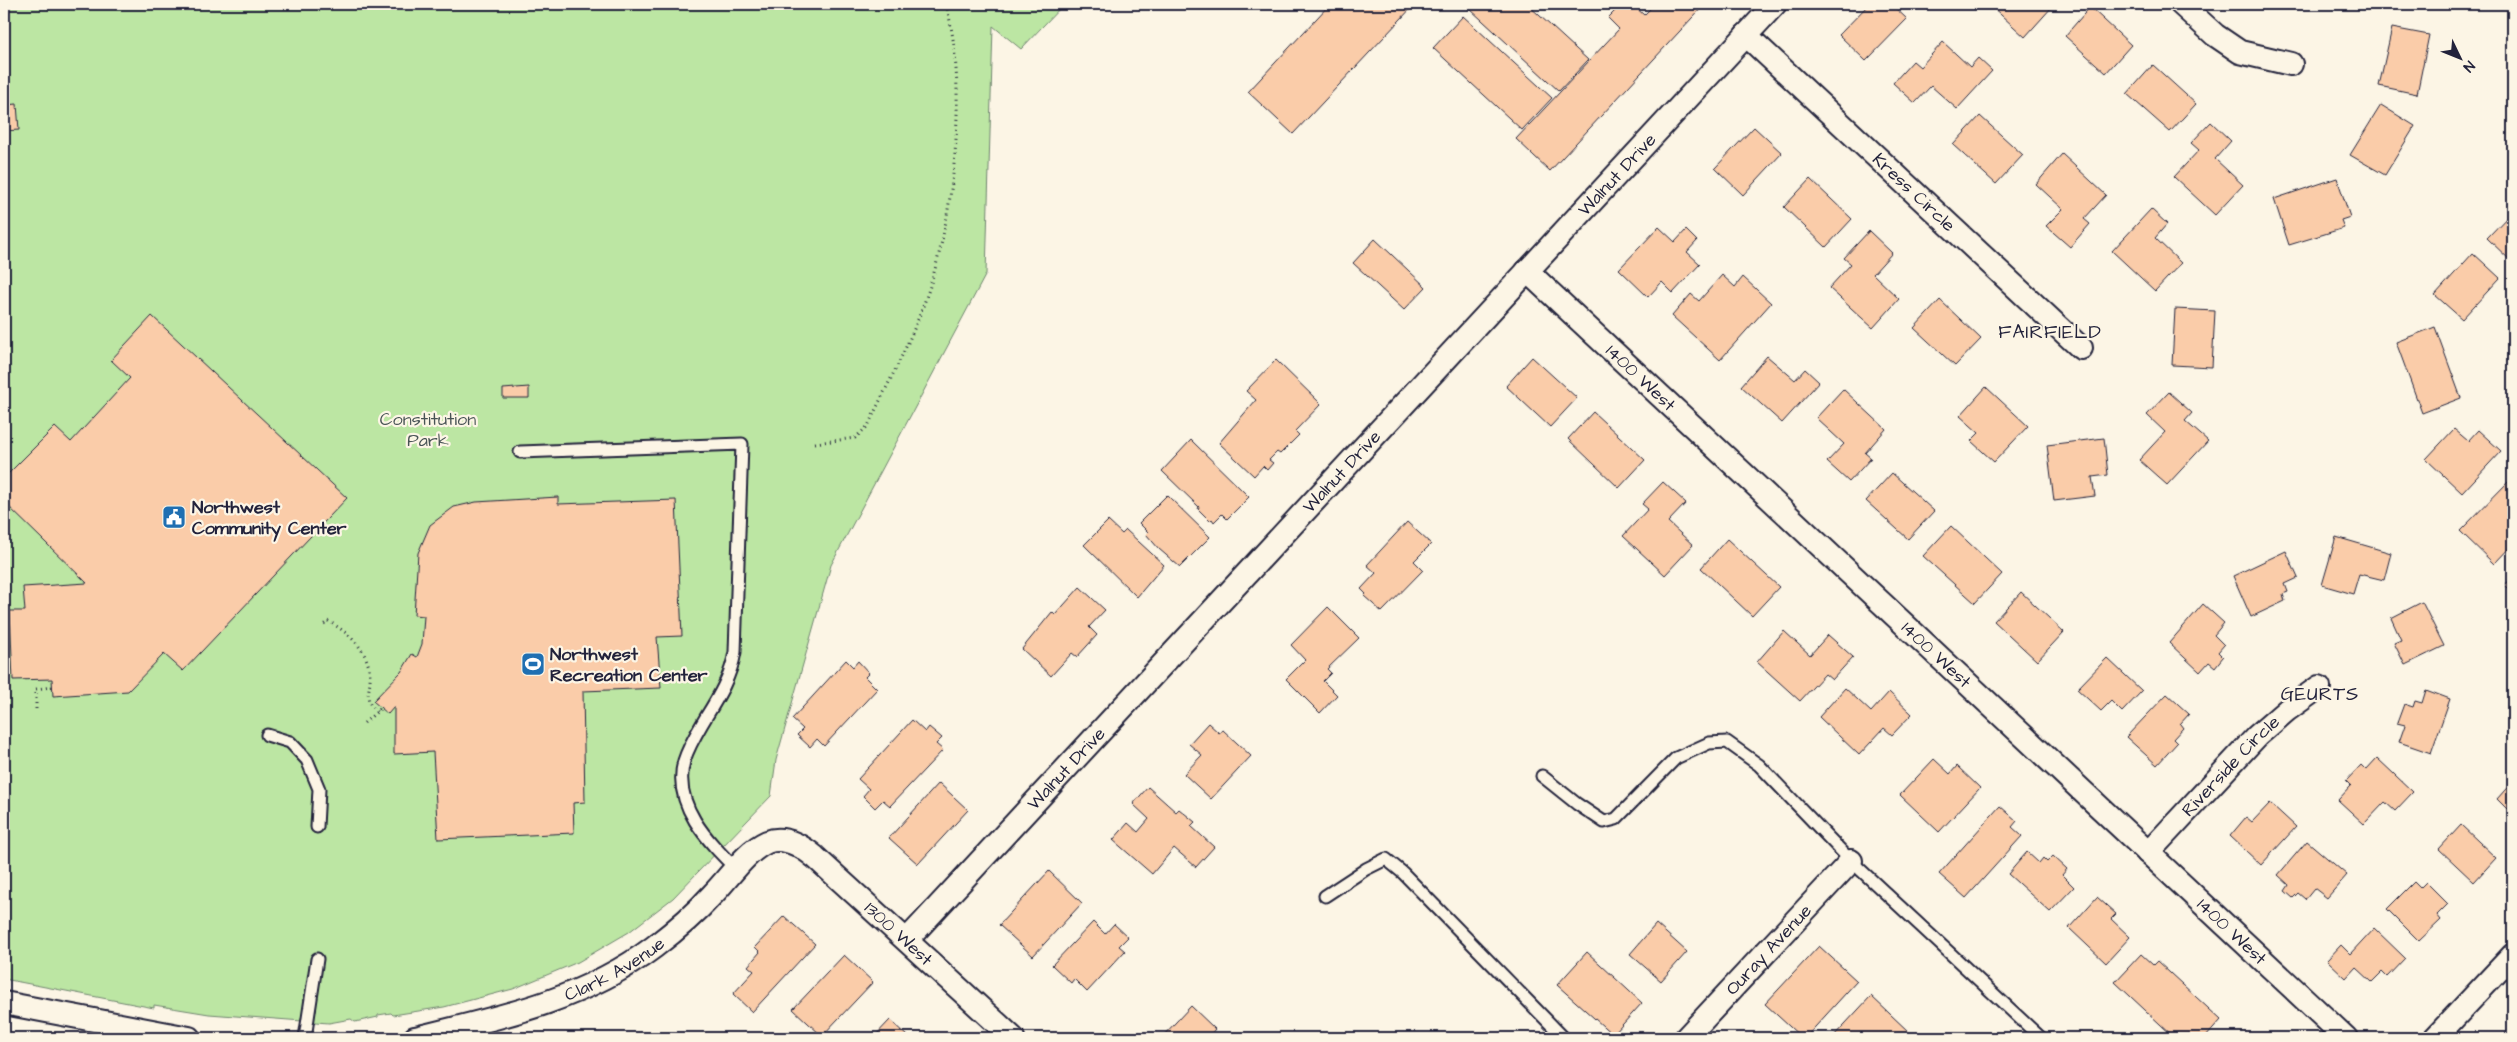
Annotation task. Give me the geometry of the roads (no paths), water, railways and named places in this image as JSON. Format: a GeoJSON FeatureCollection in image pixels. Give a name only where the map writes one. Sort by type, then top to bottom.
{"type":"FeatureCollection","features":[{"type":"Feature","properties":{"kind":"street","name":"Walnut Drive"},"geometry":{"type":"LineString","coordinates":[[907,940],[1775,4]]}},
{"type":"Feature","properties":{"kind":"street"},"geometry":{"type":"LineString","coordinates":[[2181,4],[2215,35],[2240,52],[2290,64]]}},
{"type":"Feature","properties":{"kind":"street","name":"Kress Circle"},"geometry":{"type":"LineString","coordinates":[[1746,36],[2081,348]]}},
{"type":"Feature","properties":{"kind":"street","name":"1400 West"},"geometry":{"type":"LineString","coordinates":[[1527,271],[2346,1038]]}},
{"type":"Feature","properties":{"kind":"street","name":"Riverside Circle"},"geometry":{"type":"LineString","coordinates":[[2148,853],[2257,736],[2287,710],[2319,687]]}},
{"type":"Feature","properties":{"kind":"street","name":"1300 West"},"geometry":{"type":"LineString","coordinates":[[779,840],[793,842],[816,857],[1013,1038]]}},
{"type":"Feature","properties":{"kind":"street","name":"Clark Avenue"},"geometry":{"type":"LineString","coordinates":[[415,1038],[510,1015],[560,998],[608,976],[653,948],[693,915],[759,847],[779,840]]}},
{"type":"Feature","properties":{"kind":"street","name":"Ouray Avenue"},"geometry":{"type":"LineString","coordinates":[[1690,1037],[1851,861]]}},
{"type":"Feature","properties":{"kind":"street"},"geometry":{"type":"LineString","coordinates":[[2435,1038],[2513,955]]}},
{"type":"Feature","properties":{"kind":"street"},"geometry":{"type":"LineString","coordinates":[[4,1003],[189,1038]]}},
{"type":"Feature","properties":{"kind":"lane"},"geometry":{"type":"LineString","coordinates":[[520,452],[742,444],[735,652],[732,668],[691,743],[681,777],[684,794],[694,821],[714,848],[736,869]]}},
{"type":"Feature","properties":{"kind":"lane"},"geometry":{"type":"LineString","coordinates":[[267,735],[290,742],[307,760],[319,789],[318,826]]}},
{"type":"Feature","properties":{"kind":"lane"},"geometry":{"type":"LineString","coordinates":[[1542,776],[1604,822],[1616,819],[1676,758],[1709,742],[1727,742],[1759,764],[1851,861],[2041,1038]]}},
{"type":"Feature","properties":{"kind":"lane"},"geometry":{"type":"LineString","coordinates":[[1325,896],[1366,869],[1386,859],[1403,873],[1564,1038]]}},
{"type":"Feature","properties":{"kind":"lane"},"geometry":{"type":"LineString","coordinates":[[305,1038],[317,960]]}},
{"type":"Feature","properties":{"kind":"place","name":"Northwest Community Center"},"geometry":{"type":"Point","coordinates":[174,517]}},
{"type":"Feature","properties":{"kind":"place","name":"Northwest Recreation Center"},"geometry":{"type":"Point","coordinates":[533,664]}},
{"type":"Feature","properties":{"kind":"district","name":"FAIRFIELD"},"geometry":{"type":"Point","coordinates":[2050,331]}},
{"type":"Feature","properties":{"kind":"district","name":"GEURTS"},"geometry":{"type":"Point","coordinates":[2320,693]}},
{"type":"Feature","properties":{"kind":"park label","name":"Constitution Park"},"geometry":{"type":"Point","coordinates":[428,429]}}]}
